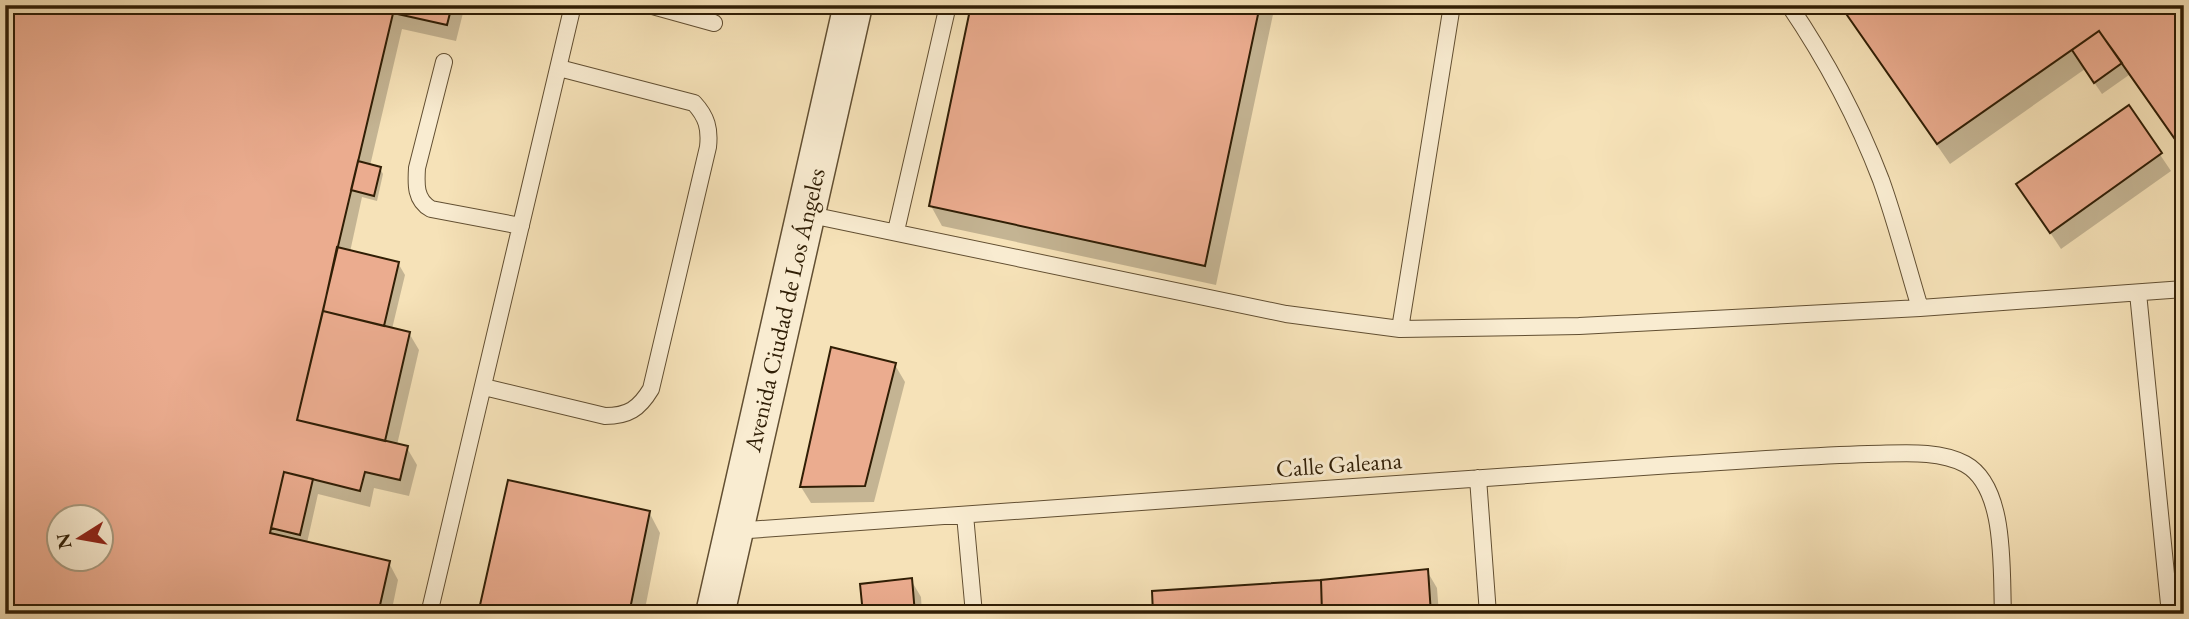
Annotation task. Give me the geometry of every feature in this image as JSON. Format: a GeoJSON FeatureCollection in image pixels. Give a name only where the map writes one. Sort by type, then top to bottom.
{"type":"FeatureCollection","features":[{"type":"Feature","properties":{"kind":"street","name":"Avenida Ciudad de Los Ángeles"},"geometry":{"type":"LineString","coordinates":[[715,614],[853,5]]}},
{"type":"Feature","properties":{"kind":"lane"},"geometry":{"type":"LineString","coordinates":[[429,614],[573,5]]}},
{"type":"Feature","properties":{"kind":"lane"},"geometry":{"type":"LineString","coordinates":[[649,5],[715,23]]}},
{"type":"Feature","properties":{"kind":"lane"},"geometry":{"type":"LineString","coordinates":[[896,231],[948,5]]}},
{"type":"Feature","properties":{"kind":"lane"},"geometry":{"type":"LineString","coordinates":[[1399,329],[1452,5]]}},
{"type":"Feature","properties":{"kind":"lane"},"geometry":{"type":"LineString","coordinates":[[1788,5],[1812,39],[1846,103],[1880,179],[1920,308]]}},
{"type":"Feature","properties":{"kind":"lane"},"geometry":{"type":"LineString","coordinates":[[444,62],[417,168],[418,195],[424,204],[432,209],[521,226]]}},
{"type":"Feature","properties":{"kind":"lane"},"geometry":{"type":"LineString","coordinates":[[484,387],[605,416],[619,416],[633,411],[643,403],[651,389],[708,147],[706,121],[694,103],[559,68]]}},
{"type":"Feature","properties":{"kind":"lane"},"geometry":{"type":"LineString","coordinates":[[806,214],[1286,314],[1399,329],[1579,326],[1920,308],[2184,289]]}},
{"type":"Feature","properties":{"kind":"lane"},"geometry":{"type":"LineString","coordinates":[[2138,293],[2171,614]]}},
{"type":"Feature","properties":{"kind":"lane","name":"Calle Galeana"},"geometry":{"type":"LineString","coordinates":[[734,531],[1478,478],[1831,455],[1912,453],[1948,458],[1966,464],[1979,476],[1988,490],[1997,511],[2003,614]]}},
{"type":"Feature","properties":{"kind":"lane"},"geometry":{"type":"LineString","coordinates":[[1478,478],[1488,614]]}},
{"type":"Feature","properties":{"kind":"lane"},"geometry":{"type":"LineString","coordinates":[[965,515],[974,614]]}},
{"type":"Feature","properties":{"kind":"building"},"geometry":{"type":"Polygon","coordinates":[[[5,5],[395,5],[297,420],[408,446],[400,480],[365,472],[360,491],[284,472],[270,533],[390,561],[378,614],[5,614],[5,5]]]}},
{"type":"Feature","properties":{"kind":"building"},"geometry":{"type":"Polygon","coordinates":[[[395,5],[452,5],[447,25],[393,13],[395,5]]]}},
{"type":"Feature","properties":{"kind":"building"},"geometry":{"type":"Polygon","coordinates":[[[971,5],[1260,5],[1205,266],[929,206],[971,5]]]}},
{"type":"Feature","properties":{"kind":"building"},"geometry":{"type":"Polygon","coordinates":[[[1840,5],[2184,5],[2184,152],[2099,31],[1937,144],[1840,5]]]}},
{"type":"Feature","properties":{"kind":"building"},"geometry":{"type":"Polygon","coordinates":[[[2099,31],[2122,63],[2094,83],[2072,50],[2099,31]]]}},
{"type":"Feature","properties":{"kind":"building"},"geometry":{"type":"Polygon","coordinates":[[[2129,105],[2162,153],[2050,233],[2016,184],[2129,105]]]}},
{"type":"Feature","properties":{"kind":"building"},"geometry":{"type":"Polygon","coordinates":[[[358,161],[381,167],[374,196],[351,190],[358,161]]]}},
{"type":"Feature","properties":{"kind":"building"},"geometry":{"type":"Polygon","coordinates":[[[337,247],[399,262],[384,326],[323,311],[337,247]]]}},
{"type":"Feature","properties":{"kind":"building"},"geometry":{"type":"Polygon","coordinates":[[[323,311],[410,332],[385,441],[297,420],[323,311]]]}},
{"type":"Feature","properties":{"kind":"building"},"geometry":{"type":"Polygon","coordinates":[[[831,347],[896,363],[865,486],[800,487],[831,347]]]}},
{"type":"Feature","properties":{"kind":"building"},"geometry":{"type":"Polygon","coordinates":[[[284,472],[313,479],[300,535],[271,528],[284,472]]]}},
{"type":"Feature","properties":{"kind":"building"},"geometry":{"type":"Polygon","coordinates":[[[508,480],[650,511],[629,614],[478,614],[508,480]]]}},
{"type":"Feature","properties":{"kind":"building"},"geometry":{"type":"Polygon","coordinates":[[[1428,569],[1431,614],[1322,614],[1321,580],[1428,569]]]}},
{"type":"Feature","properties":{"kind":"building"},"geometry":{"type":"Polygon","coordinates":[[[912,578],[915,614],[863,614],[860,584],[912,578]]]}},
{"type":"Feature","properties":{"kind":"building"},"geometry":{"type":"Polygon","coordinates":[[[1321,580],[1322,614],[1153,614],[1152,591],[1321,580]]]}}]}
